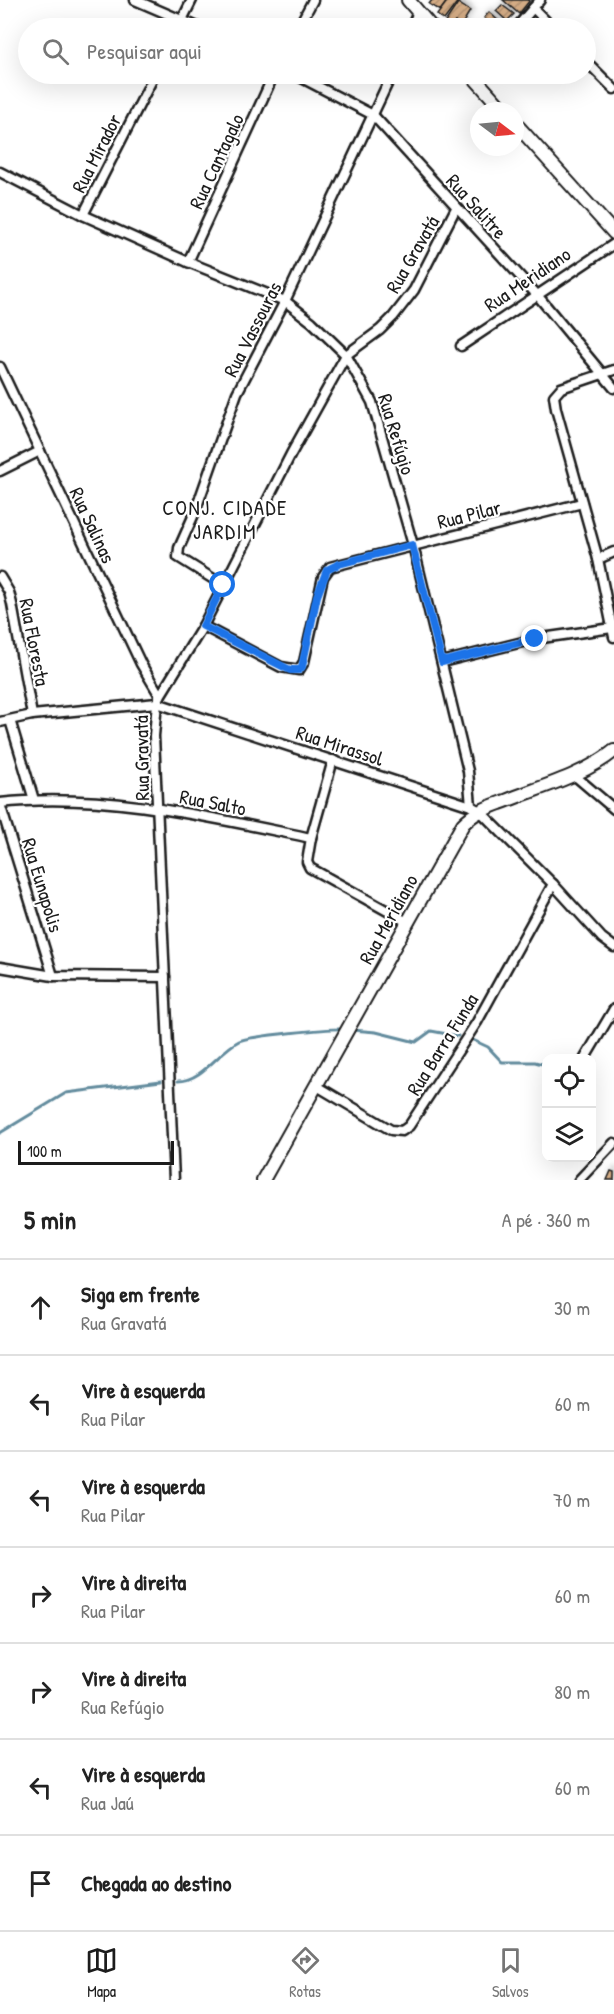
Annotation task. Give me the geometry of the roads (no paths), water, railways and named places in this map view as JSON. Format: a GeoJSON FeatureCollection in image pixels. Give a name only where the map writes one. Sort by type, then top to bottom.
{"type":"FeatureCollection","features":[{"type":"Feature","properties":{"kind":"street"},"geometry":{"type":"LineString","coordinates":[[135,0],[169,18]]}},
{"type":"Feature","properties":{"kind":"street"},"geometry":{"type":"LineString","coordinates":[[183,18],[192,0]]}},
{"type":"Feature","properties":{"kind":"street"},"geometry":{"type":"LineString","coordinates":[[303,18],[313,0]]}},
{"type":"Feature","properties":{"kind":"street"},"geometry":{"type":"LineString","coordinates":[[408,0],[423,18]]}},
{"type":"Feature","properties":{"kind":"street"},"geometry":{"type":"LineString","coordinates":[[524,18],[540,0]]}},
{"type":"Feature","properties":{"kind":"street"},"geometry":{"type":"LineString","coordinates":[[533,8],[543,18]]}},
{"type":"Feature","properties":{"kind":"street"},"geometry":{"type":"LineString","coordinates":[[415,18],[418,12]]}},
{"type":"Feature","properties":{"kind":"street"},"geometry":{"type":"LineString","coordinates":[[596,72],[614,89]]}},
{"type":"Feature","properties":{"kind":"street","name":"Rua Mirador"},"geometry":{"type":"LineString","coordinates":[[83,215],[150,84]]}},
{"type":"Feature","properties":{"kind":"street","name":"Rua Cantagalo"},"geometry":{"type":"LineString","coordinates":[[188,262],[269,84]]}},
{"type":"Feature","properties":{"kind":"street","name":"Rua Salitre"},"geometry":{"type":"LineString","coordinates":[[313,84],[373,116],[538,296],[614,388]]}},
{"type":"Feature","properties":{"kind":"street","name":"Rua Vassouras"},"geometry":{"type":"LineString","coordinates":[[223,585],[184,562],[178,557],[178,552],[195,512],[237,393],[285,302],[387,84]]}},
{"type":"Feature","properties":{"kind":"street"},"geometry":{"type":"LineString","coordinates":[[482,84],[496,102]]}},
{"type":"Feature","properties":{"kind":"street"},"geometry":{"type":"LineString","coordinates":[[524,133],[614,233]]}},
{"type":"Feature","properties":{"kind":"street","name":"Rua Refúgio"},"geometry":{"type":"LineString","coordinates":[[0,172],[83,215],[285,302],[312,322],[346,356],[372,402],[442,662],[475,809]]}},
{"type":"Feature","properties":{"kind":"street","name":"Rua Gravatá"},"geometry":{"type":"LineString","coordinates":[[174,1180],[154,736],[158,699],[203,626],[291,454],[346,356],[380,330],[414,290],[456,208]]}},
{"type":"Feature","properties":{"kind":"street","name":"Rua Meridiano"},"geometry":{"type":"LineString","coordinates":[[461,346],[614,244]]}},
{"type":"Feature","properties":{"kind":"street","name":"Rua Salinas"},"geometry":{"type":"LineString","coordinates":[[0,367],[158,699]]}},
{"type":"Feature","properties":{"kind":"street"},"geometry":{"type":"LineString","coordinates":[[614,370],[561,388],[554,396],[598,559],[614,637]]}},
{"type":"Feature","properties":{"kind":"street"},"geometry":{"type":"LineString","coordinates":[[0,471],[40,451]]}},
{"type":"Feature","properties":{"kind":"street","name":"Rua Pilar"},"geometry":{"type":"LineString","coordinates":[[203,626],[281,667],[299,670],[304,662],[317,596],[327,570],[339,564],[582,503]]}},
{"type":"Feature","properties":{"kind":"street"},"geometry":{"type":"LineString","coordinates":[[598,559],[614,552]]}},
{"type":"Feature","properties":{"kind":"street","name":"Rua Floresta"},"geometry":{"type":"LineString","coordinates":[[0,577],[9,592],[12,604],[32,715]]}},
{"type":"Feature","properties":{"kind":"street"},"geometry":{"type":"LineString","coordinates":[[442,662],[535,639],[612,628]]}},
{"type":"Feature","properties":{"kind":"street","name":"Rua Mirassol"},"geometry":{"type":"LineString","coordinates":[[0,722],[32,715],[158,699],[475,809],[553,884],[611,945]]}},
{"type":"Feature","properties":{"kind":"street"},"geometry":{"type":"LineString","coordinates":[[10,720],[34,800]]}},
{"type":"Feature","properties":{"kind":"street","name":"Rua Meridiano"},"geometry":{"type":"LineString","coordinates":[[263,1180],[458,832],[475,809],[574,775],[614,751]]}},
{"type":"Feature","properties":{"kind":"street"},"geometry":{"type":"LineString","coordinates":[[333,760],[311,838],[307,859],[310,868],[409,923]]}},
{"type":"Feature","properties":{"kind":"street"},"geometry":{"type":"LineString","coordinates":[[574,775],[614,809]]}},
{"type":"Feature","properties":{"kind":"street","name":"Rua Salto"},"geometry":{"type":"LineString","coordinates":[[0,804],[34,800],[77,800],[192,814],[311,838]]}},
{"type":"Feature","properties":{"kind":"street","name":"Rua Eunapolis"},"geometry":{"type":"LineString","coordinates":[[0,804],[53,976]]}},
{"type":"Feature","properties":{"kind":"street","name":"Rua Barra Funda"},"geometry":{"type":"LineString","coordinates":[[317,1086],[392,1130],[402,1131],[409,1126],[477,1022],[553,884]]}},
{"type":"Feature","properties":{"kind":"street"},"geometry":{"type":"LineString","coordinates":[[611,945],[614,936]]}},
{"type":"Feature","properties":{"kind":"street"},"geometry":{"type":"LineString","coordinates":[[0,967],[53,976],[165,977]]}},
{"type":"Feature","properties":{"kind":"street"},"geometry":{"type":"LineString","coordinates":[[588,1054],[614,1008]]}},
{"type":"Feature","properties":{"kind":"street"},"geometry":{"type":"LineString","coordinates":[[579,1180],[614,1143]]}},
{"type":"Feature","properties":{"kind":"waterway"},"geometry":{"type":"LineString","coordinates":[[178,1081],[187,1080],[203,1071],[239,1041],[291,1033],[345,1029]]}},
{"type":"Feature","properties":{"kind":"waterway"},"geometry":{"type":"LineString","coordinates":[[352,1030],[376,1032],[416,1042],[431,1031],[458,1036]]}},
{"type":"Feature","properties":{"kind":"waterway"},"geometry":{"type":"LineString","coordinates":[[473,1040],[488,1047],[502,1062],[542,1064]]}},
{"type":"Feature","properties":{"kind":"waterway"},"geometry":{"type":"LineString","coordinates":[[0,1133],[66,1093],[161,1081]]}},
{"type":"Feature","properties":{"kind":"district","name":"CONJ. CIDADE JARDIM"},"geometry":{"type":"Point","coordinates":[225,519]}}]}
